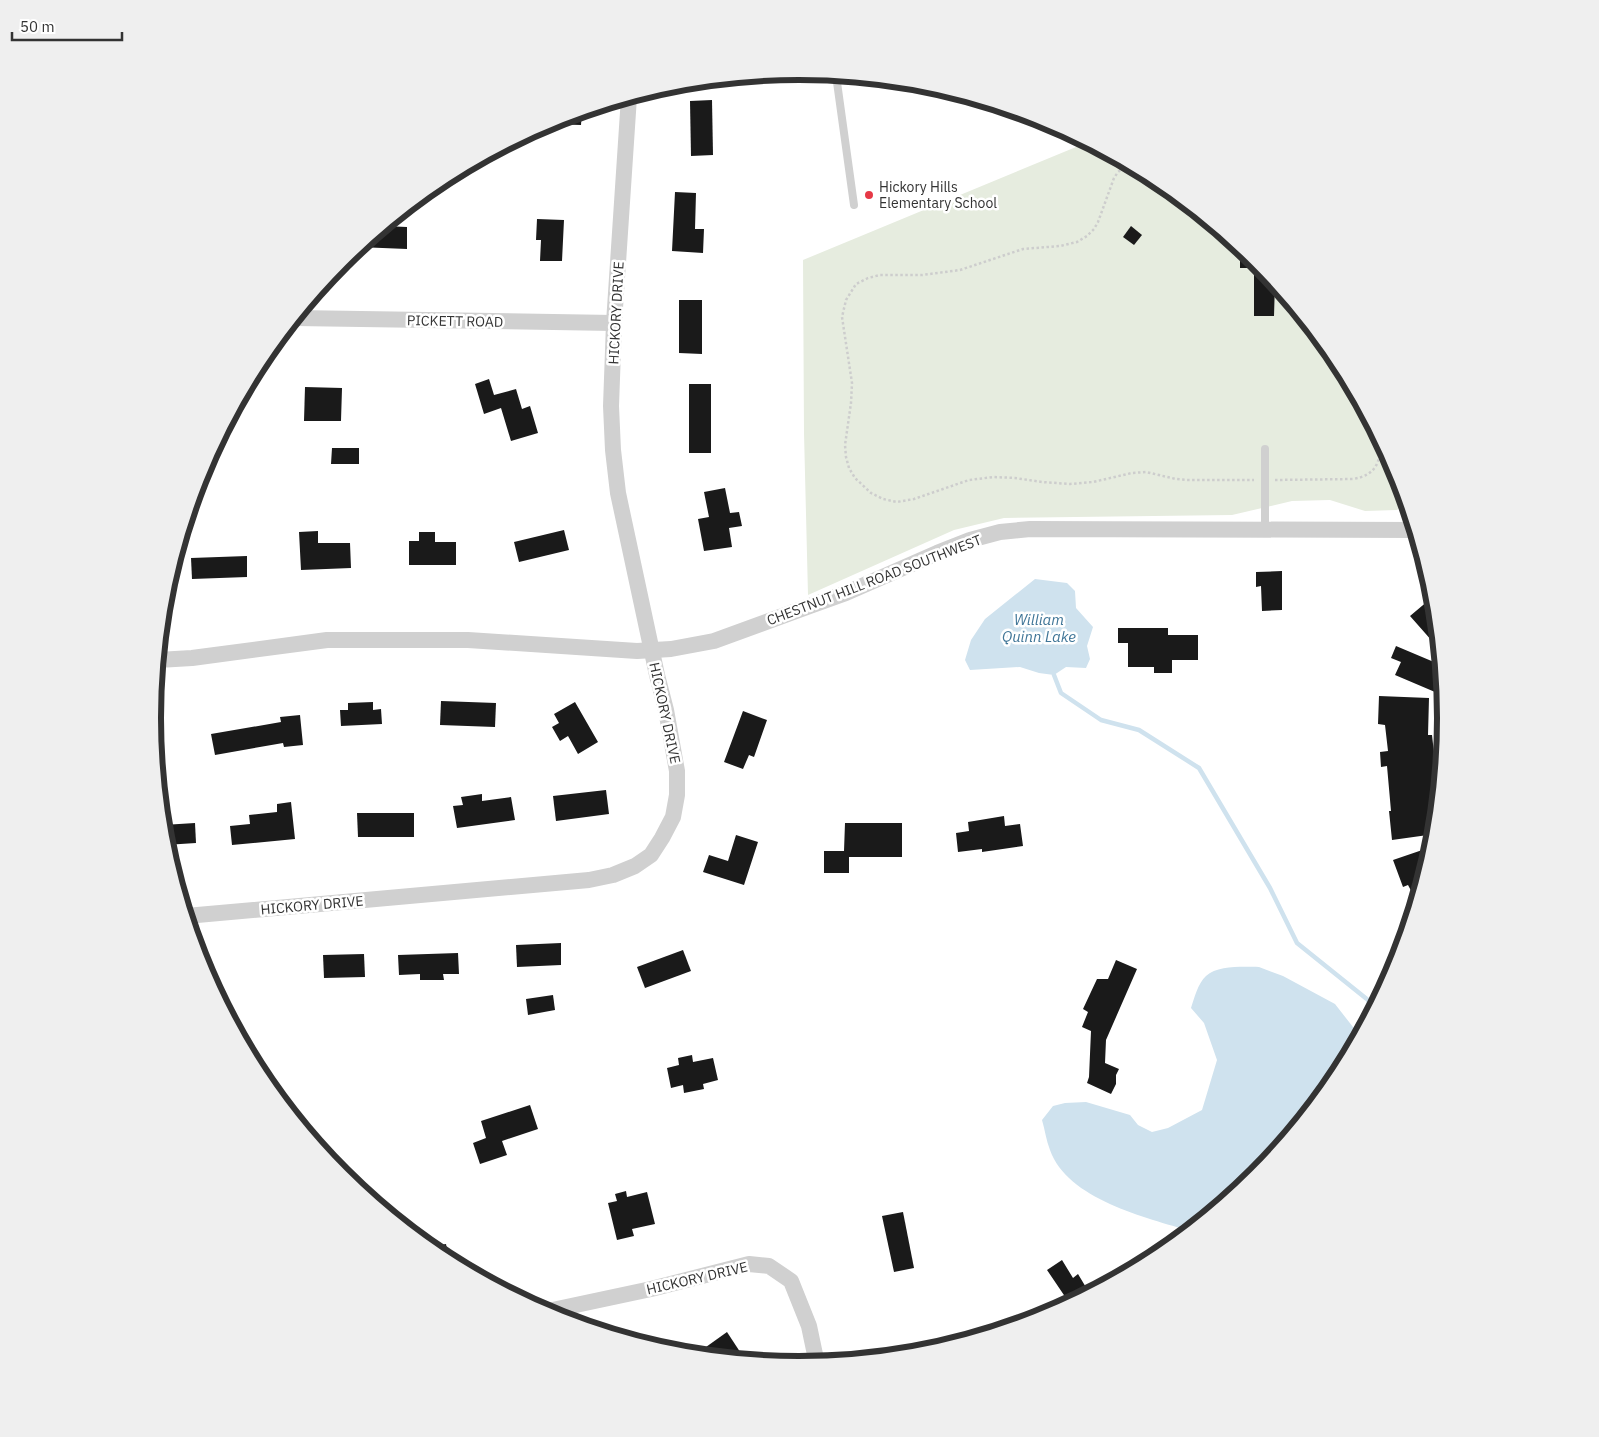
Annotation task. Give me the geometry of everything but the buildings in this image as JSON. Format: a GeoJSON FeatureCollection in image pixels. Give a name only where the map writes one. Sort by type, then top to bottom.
{"type":"FeatureCollection","features":[{"type":"Feature","properties":{"kind":"street","name":"HICKORY DRIVE"},"geometry":{"type":"LineString","coordinates":[[192,915],[588,880],[613,875],[635,866],[651,855],[662,838],[672,818],[677,795],[677,771],[666,710],[651,651],[618,493],[611,406],[614,324],[629,104]]}},
{"type":"Feature","properties":{"kind":"street","name":"PICKETT ROAD"},"geometry":{"type":"LineString","coordinates":[[303,318],[614,324]]}},
{"type":"Feature","properties":{"kind":"street","name":"CHESTNUT HILL ROAD SOUTHWEST"},"geometry":{"type":"LineString","coordinates":[[164,660],[192,658],[327,640],[468,640],[651,651],[672,649],[714,641],[846,593],[970,540],[1000,532],[1030,529],[1265,530],[1409,528]]}},
{"type":"Feature","properties":{"kind":"street","name":"HICKORY DRIVE"},"geometry":{"type":"LineString","coordinates":[[557,1309],[749,1264],[769,1266],[791,1282],[809,1326],[815,1357]]}},
{"type":"Feature","properties":{"kind":"lane"},"geometry":{"type":"LineString","coordinates":[[837,81],[854,206]]}},
{"type":"Feature","properties":{"kind":"lane"},"geometry":{"type":"LineString","coordinates":[[1265,449],[1265,530]]}},
{"type":"Feature","properties":{"kind":"path"},"geometry":{"type":"LineString","coordinates":[[1123,168],[1114,178],[1094,229],[1077,242],[1060,246],[1023,249],[960,270],[922,275],[880,275],[856,284],[846,300],[842,317],[852,383],[845,445],[849,468],[859,482],[871,493],[897,502],[914,499],[962,482],[994,477],[1070,484],[1093,482],[1132,473],[1146,472],[1182,480],[1255,480]]}},
{"type":"Feature","properties":{"kind":"path"},"geometry":{"type":"LineString","coordinates":[[1275,480],[1353,480],[1362,478],[1371,473],[1377,466],[1380,454]]}},
{"type":"Feature","properties":{"kind":"shaded area"},"geometry":{"type":"Polygon","coordinates":[[[1081,145],[1119,166],[1188,212],[1220,238],[1280,298],[1306,330],[1352,399],[1372,436],[1401,506],[1397,510],[1365,511],[1330,500],[1292,501],[1232,515],[1004,518],[954,530],[808,595],[804,433],[803,260],[1081,145]]]}},
{"type":"Feature","properties":{"kind":"water","name":"William Quinn Lake"},"geometry":{"type":"Polygon","coordinates":[[[1035,579],[1067,583],[1075,591],[1076,608],[1093,627],[1087,646],[1090,659],[1086,668],[1066,667],[1054,675],[1020,667],[970,670],[965,660],[971,640],[985,619],[1035,579]]]}},
{"type":"Feature","properties":{"kind":"water"},"geometry":{"type":"Polygon","coordinates":[[[1231,967],[1259,967],[1283,976],[1335,1004],[1356,1031],[1352,1038],[1306,1107],[1280,1139],[1220,1199],[1183,1229],[1131,1213],[1090,1194],[1073,1182],[1059,1167],[1047,1142],[1042,1120],[1053,1106],[1065,1103],[1086,1102],[1130,1115],[1138,1125],[1152,1132],[1168,1128],[1202,1110],[1217,1060],[1204,1023],[1191,1008],[1197,991],[1206,976],[1211,972],[1231,967]]]}},
{"type":"Feature","properties":{"kind":"waterway"},"geometry":{"type":"LineString","coordinates":[[1054,675],[1061,693],[1101,720],[1139,730],[1199,768],[1270,888],[1297,943],[1368,1000],[1370,1005]]}},
{"type":"Feature","properties":{"kind":"place","name":"Hickory Hills Elementary School"},"geometry":{"type":"Point","coordinates":[869,195]}}]}
